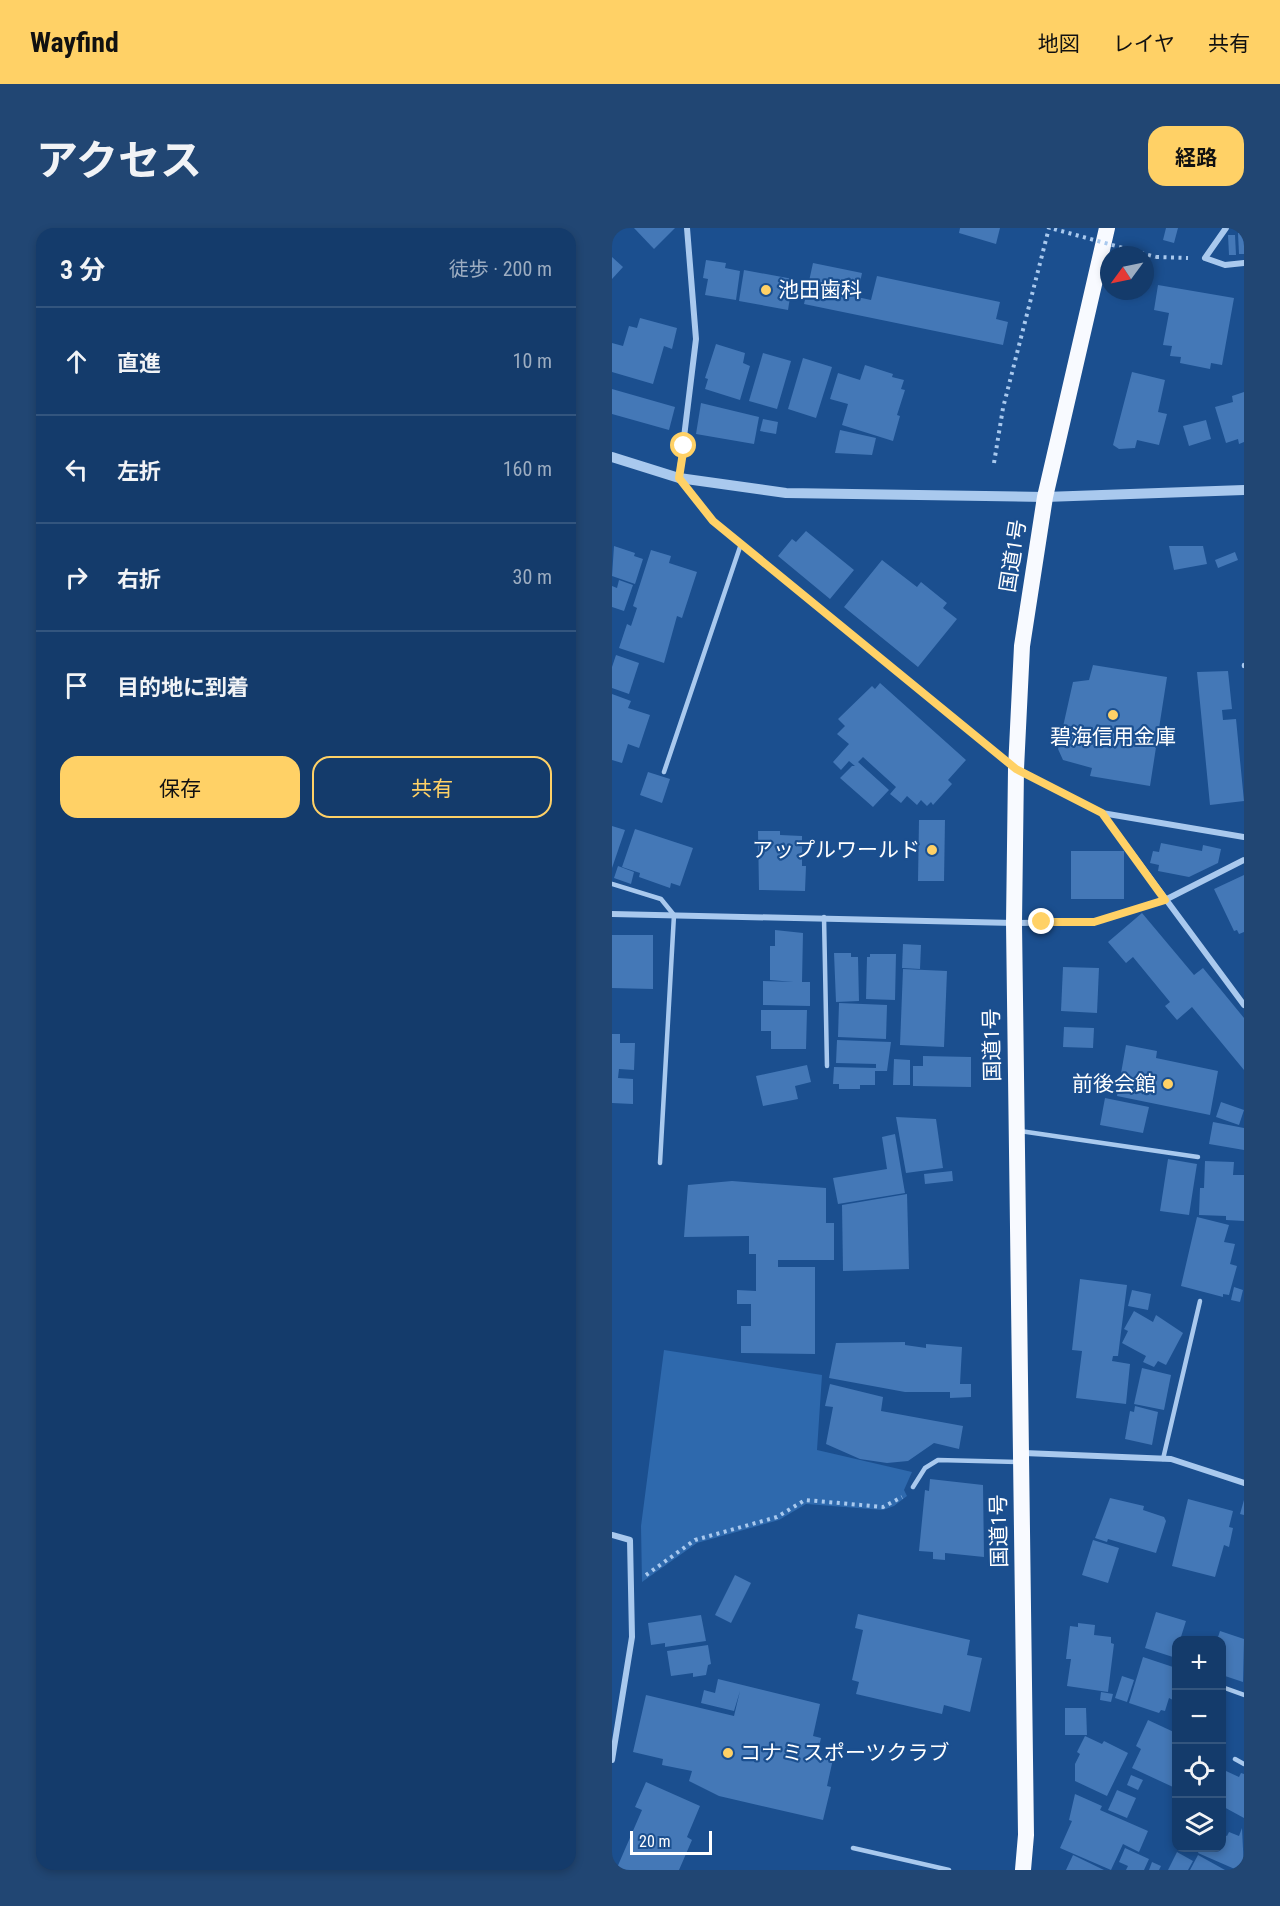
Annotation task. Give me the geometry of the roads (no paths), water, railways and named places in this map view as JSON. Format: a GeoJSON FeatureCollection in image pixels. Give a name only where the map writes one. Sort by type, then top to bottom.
{"type":"FeatureCollection","features":[{"type":"Feature","properties":{"kind":"highway","name":"国道1号"},"geometry":{"type":"LineString","coordinates":[[1023,1870],[1026,1835],[1014,922],[1016,769],[1022,646],[1045,497],[1107,228]]}},
{"type":"Feature","properties":{"kind":"street"},"geometry":{"type":"LineString","coordinates":[[687,228],[696,339],[679,478],[713,521],[1016,769],[1102,813],[1244,837]]}},
{"type":"Feature","properties":{"kind":"street"},"geometry":{"type":"LineString","coordinates":[[1226,228],[1204,258],[1225,265],[1244,263]]}},
{"type":"Feature","properties":{"kind":"street"},"geometry":{"type":"LineString","coordinates":[[612,457],[679,478],[786,494],[1045,497],[1244,490]]}},
{"type":"Feature","properties":{"kind":"street"},"geometry":{"type":"LineString","coordinates":[[1102,813],[1244,1005]]}},
{"type":"Feature","properties":{"kind":"street"},"geometry":{"type":"LineString","coordinates":[[612,914],[1094,922],[1165,900],[1244,860]]}},
{"type":"Feature","properties":{"kind":"street"},"geometry":{"type":"LineString","coordinates":[[1020,1457],[1163,1459],[1244,1484]]}},
{"type":"Feature","properties":{"kind":"street"},"geometry":{"type":"LineString","coordinates":[[612,1535],[630,1540],[631,1586],[630,1658],[612,1760]]}},
{"type":"Feature","properties":{"kind":"lane"},"geometry":{"type":"LineString","coordinates":[[664,772],[741,544]]}},
{"type":"Feature","properties":{"kind":"lane"},"geometry":{"type":"LineString","coordinates":[[612,884],[661,899],[674,915],[660,1162]]}},
{"type":"Feature","properties":{"kind":"lane"},"geometry":{"type":"LineString","coordinates":[[824,917],[827,1066]]}},
{"type":"Feature","properties":{"kind":"lane"},"geometry":{"type":"LineString","coordinates":[[1016,1131],[1198,1157]]}},
{"type":"Feature","properties":{"kind":"lane"},"geometry":{"type":"LineString","coordinates":[[1163,1459],[1200,1301]]}},
{"type":"Feature","properties":{"kind":"lane"},"geometry":{"type":"LineString","coordinates":[[913,1487],[925,1468],[938,1460],[1020,1457]]}},
{"type":"Feature","properties":{"kind":"lane"},"geometry":{"type":"LineString","coordinates":[[1226,1689],[1244,1695]]}},
{"type":"Feature","properties":{"kind":"lane"},"geometry":{"type":"LineString","coordinates":[[1235,1759],[1244,1764]]}},
{"type":"Feature","properties":{"kind":"lane"},"geometry":{"type":"LineString","coordinates":[[853,1848],[949,1870]]}},
{"type":"Feature","properties":{"kind":"place","name":"池田歯科"},"geometry":{"type":"Point","coordinates":[766,290]}},
{"type":"Feature","properties":{"kind":"place","name":"碧海信用金庫"},"geometry":{"type":"Point","coordinates":[1113,715]}},
{"type":"Feature","properties":{"kind":"place","name":"アップルワールド"},"geometry":{"type":"Point","coordinates":[932,850]}},
{"type":"Feature","properties":{"kind":"place","name":"前後会館"},"geometry":{"type":"Point","coordinates":[1168,1084]}},
{"type":"Feature","properties":{"kind":"place","name":"コナミスポーツクラブ"},"geometry":{"type":"Point","coordinates":[728,1753]}}]}
